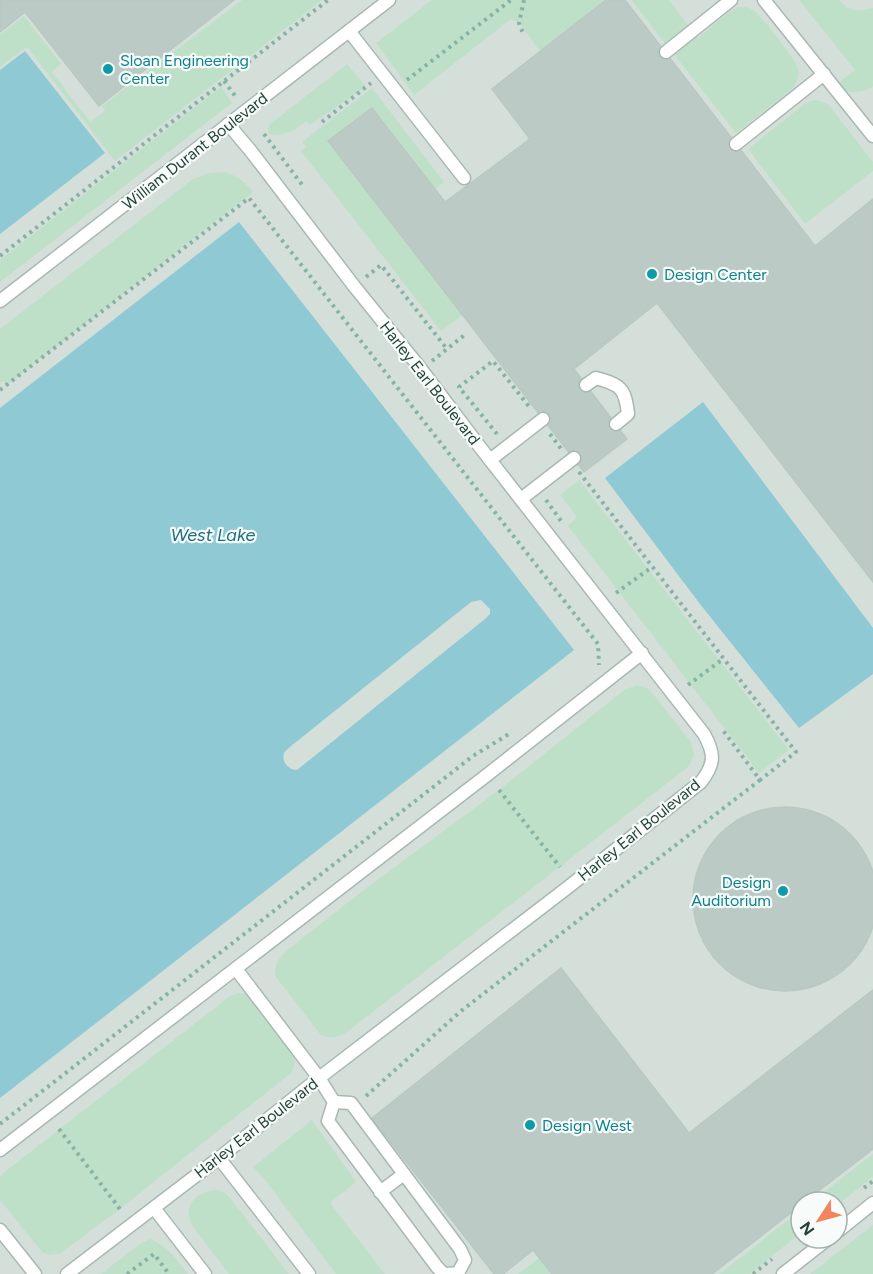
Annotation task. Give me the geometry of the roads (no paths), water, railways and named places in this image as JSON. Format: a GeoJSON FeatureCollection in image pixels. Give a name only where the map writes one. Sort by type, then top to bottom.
{"type":"FeatureCollection","features":[{"type":"Feature","properties":{"kind":"lane","name":"William Durant Boulevard"},"geometry":{"type":"LineString","coordinates":[[0,301],[389,0]]}},
{"type":"Feature","properties":{"kind":"lane"},"geometry":{"type":"LineString","coordinates":[[666,52],[731,0]]}},
{"type":"Feature","properties":{"kind":"lane"},"geometry":{"type":"LineString","coordinates":[[764,0],[873,136]]}},
{"type":"Feature","properties":{"kind":"lane"},"geometry":{"type":"LineString","coordinates":[[349,31],[464,178]]}},
{"type":"Feature","properties":{"kind":"lane"},"geometry":{"type":"LineString","coordinates":[[736,144],[824,75]]}},
{"type":"Feature","properties":{"kind":"lane","name":"Harley Earl Boulevard"},"geometry":{"type":"LineString","coordinates":[[67,1274],[701,782],[709,772],[713,758],[704,734],[228,124]]}},
{"type":"Feature","properties":{"kind":"lane"},"geometry":{"type":"LineString","coordinates":[[586,385],[596,378],[610,381],[622,389],[628,414],[616,424]]}},
{"type":"Feature","properties":{"kind":"lane"},"geometry":{"type":"LineString","coordinates":[[490,459],[542,420]]}},
{"type":"Feature","properties":{"kind":"lane"},"geometry":{"type":"LineString","coordinates":[[521,499],[572,459]]}},
{"type":"Feature","properties":{"kind":"lane"},"geometry":{"type":"LineString","coordinates":[[0,1150],[642,653]]}},
{"type":"Feature","properties":{"kind":"lane"},"geometry":{"type":"LineString","coordinates":[[236,969],[319,1078],[334,1102],[328,1121],[437,1267],[446,1274],[458,1273],[465,1260],[460,1249],[351,1103],[334,1102]]}},
{"type":"Feature","properties":{"kind":"lane"},"geometry":{"type":"LineString","coordinates":[[219,1158],[309,1274]]}},
{"type":"Feature","properties":{"kind":"lane"},"geometry":{"type":"LineString","coordinates":[[380,1192],[404,1174]]}},
{"type":"Feature","properties":{"kind":"lane"},"geometry":{"type":"LineString","coordinates":[[849,1222],[873,1203]]}},
{"type":"Feature","properties":{"kind":"lane"},"geometry":{"type":"LineString","coordinates":[[154,1208],[205,1274]]}},
{"type":"Feature","properties":{"kind":"lane"},"geometry":{"type":"LineString","coordinates":[[0,1230],[35,1274]]}},
{"type":"Feature","properties":{"kind":"lane"},"geometry":{"type":"LineString","coordinates":[[783,1274],[814,1250]]}},
{"type":"Feature","properties":{"kind":"water"},"geometry":{"type":"Polygon","coordinates":[[[25,51],[105,153],[0,234],[0,70],[25,51]]]}},
{"type":"Feature","properties":{"kind":"water","name":"West Lake"},"geometry":{"type":"Polygon","coordinates":[[[239,222],[574,650],[0,1098],[0,408],[239,222]],[[481,600],[471,602],[291,746],[284,753],[286,765],[297,770],[485,619],[490,614],[490,609],[481,600]]]}},
{"type":"Feature","properties":{"kind":"water"},"geometry":{"type":"Polygon","coordinates":[[[703,402],[873,628],[873,674],[799,728],[700,604],[605,478],[703,402]]]}},
{"type":"Feature","properties":{"kind":"place","name":"Sloan Engineering Center"},"geometry":{"type":"Point","coordinates":[108,69]}},
{"type":"Feature","properties":{"kind":"place","name":"Design Center"},"geometry":{"type":"Point","coordinates":[652,274]}},
{"type":"Feature","properties":{"kind":"place","name":"Design Auditorium"},"geometry":{"type":"Point","coordinates":[783,891]}},
{"type":"Feature","properties":{"kind":"place","name":"Design West"},"geometry":{"type":"Point","coordinates":[530,1125]}}]}
